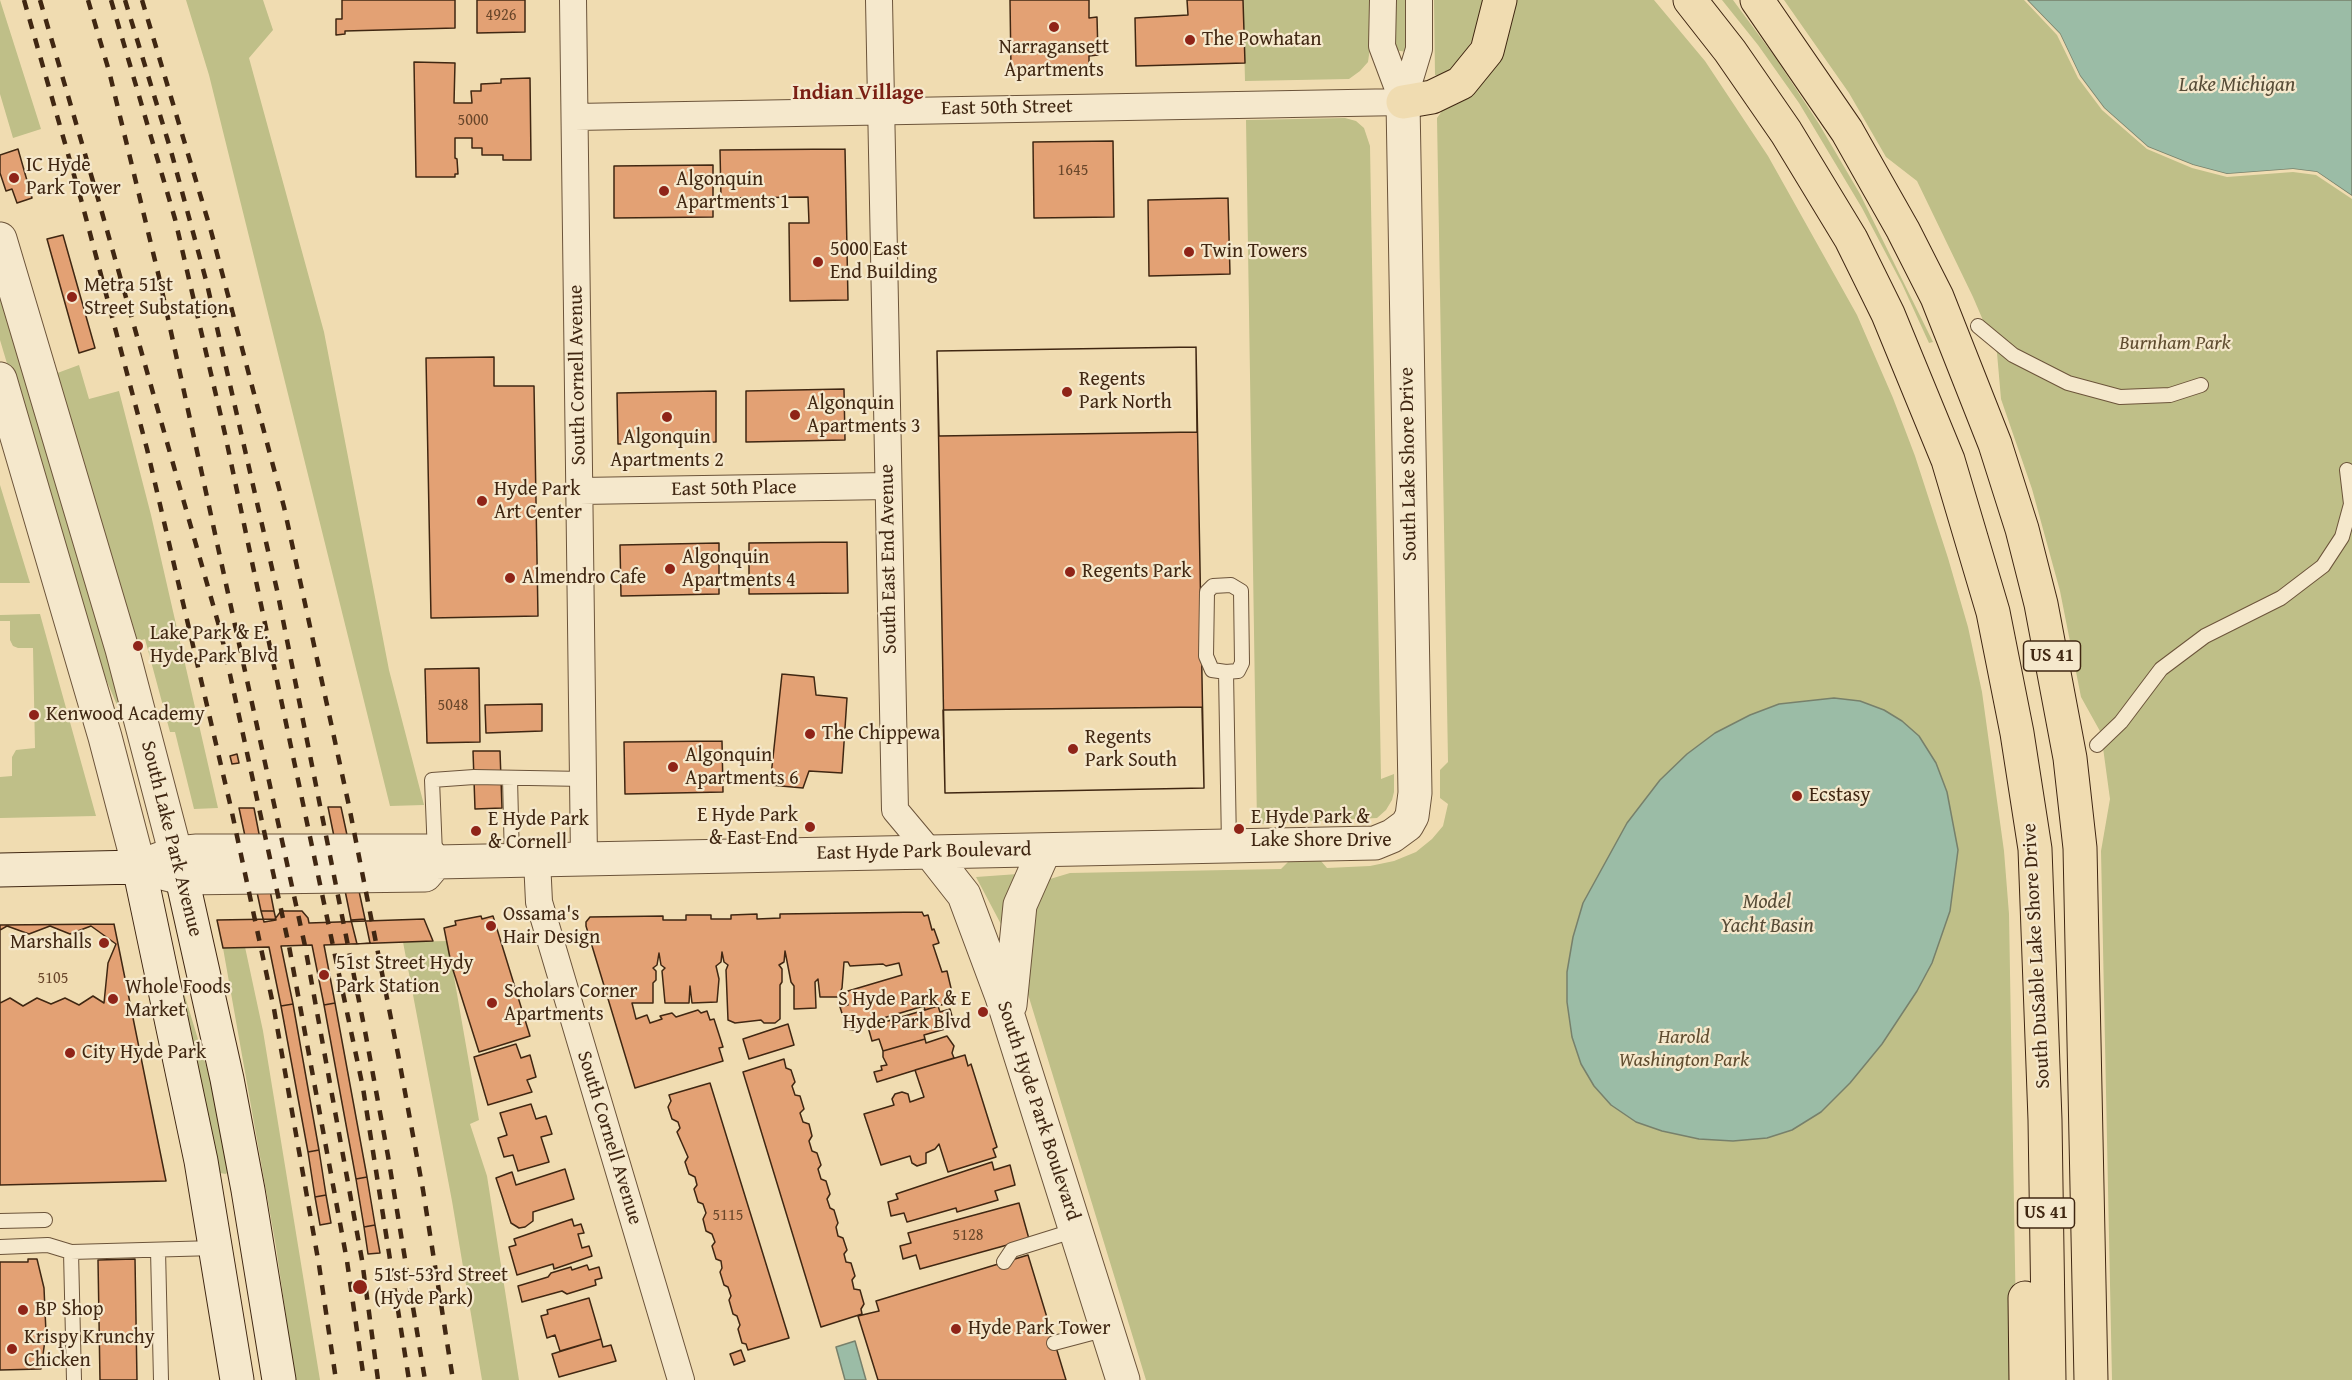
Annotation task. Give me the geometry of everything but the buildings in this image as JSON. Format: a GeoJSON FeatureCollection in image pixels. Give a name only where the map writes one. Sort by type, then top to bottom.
{"type":"FeatureCollection","features":[{"type":"Feature","properties":{"kind":"highway"},"geometry":{"type":"LineString","coordinates":[[1403,102],[1432,98],[1461,83],[1487,51],[1500,0]]}},
{"type":"Feature","properties":{"kind":"highway","name":"South DuSable Lake Shore Drive"},"geometry":{"type":"LineString","coordinates":[[1690,0],[1730,51],[1786,132],[1851,239],[1888,314],[1948,460],[1994,612],[2018,734],[2035,849],[2049,1380]]}},
{"type":"Feature","properties":{"kind":"highway","name":"US 41"},"geometry":{"type":"LineString","coordinates":[[1757,0],[1847,131],[1903,230],[1937,297],[1995,444],[2022,529],[2041,604],[2070,758],[2080,848],[2091,1380]]}},
{"type":"Feature","properties":{"kind":"highway"},"geometry":{"type":"LineString","coordinates":[[2026,1380],[2023,1125],[2042,1047]]}},
{"type":"Feature","properties":{"kind":"street","name":"South Cornell Avenue"},"geometry":{"type":"LineString","coordinates":[[573,0],[584,858]]}},
{"type":"Feature","properties":{"kind":"street","name":"South East End Avenue"},"geometry":{"type":"LineString","coordinates":[[879,0],[895,810],[931,853]]}},
{"type":"Feature","properties":{"kind":"street"},"geometry":{"type":"LineString","coordinates":[[1383,0],[1382,46],[1403,102]]}},
{"type":"Feature","properties":{"kind":"street"},"geometry":{"type":"LineString","coordinates":[[1403,102],[1419,49],[1419,0]]}},
{"type":"Feature","properties":{"kind":"street","name":"East 50th Street"},"geometry":{"type":"LineString","coordinates":[[575,117],[1403,102]]}},
{"type":"Feature","properties":{"kind":"street","name":"South Lake Shore Drive"},"geometry":{"type":"LineString","coordinates":[[1403,102],[1415,782],[1412,816],[1407,825]]}},
{"type":"Feature","properties":{"kind":"street","name":"South Lake Park Avenue"},"geometry":{"type":"LineString","coordinates":[[0,239],[122,649],[179,865],[227,1079],[279,1380]]}},
{"type":"Feature","properties":{"kind":"street","name":"South Lake Park Avenue"},"geometry":{"type":"LineString","coordinates":[[0,379],[105,737],[139,867],[201,1161],[237,1380]]}},
{"type":"Feature","properties":{"kind":"street","name":"East 50th Place"},"geometry":{"type":"LineString","coordinates":[[580,491],[888,486]]}},
{"type":"Feature","properties":{"kind":"street","name":"East Hyde Park Boulevard"},"geometry":{"type":"LineString","coordinates":[[0,870],[179,865],[424,875],[436,862],[1375,843],[1392,836],[1407,825]]}},
{"type":"Feature","properties":{"kind":"street"},"geometry":{"type":"LineString","coordinates":[[1009,1017],[1020,905],[1044,850]]}},
{"type":"Feature","properties":{"kind":"street","name":"South Hyde Park Boulevard"},"geometry":{"type":"LineString","coordinates":[[931,853],[964,895],[1009,1017],[1123,1380]]}},
{"type":"Feature","properties":{"kind":"street","name":"South Cornell Avenue"},"geometry":{"type":"LineString","coordinates":[[524,860],[681,1380]]}},
{"type":"Feature","properties":{"kind":"lane"},"geometry":{"type":"LineString","coordinates":[[1978,326],[2013,355],[2068,383],[2120,397],[2170,395],[2201,385]]}},
{"type":"Feature","properties":{"kind":"lane"},"geometry":{"type":"LineString","coordinates":[[2097,745],[2121,722],[2161,669],[2205,636],[2281,598],[2323,566],[2342,537],[2350,504],[2347,470]]}},
{"type":"Feature","properties":{"kind":"lane"},"geometry":{"type":"LineString","coordinates":[[1213,585],[1231,585],[1241,591],[1242,663],[1238,670],[1226,672],[1212,670],[1206,656],[1207,592],[1213,585]]}},
{"type":"Feature","properties":{"kind":"lane"},"geometry":{"type":"LineString","coordinates":[[1226,672],[1229,845]]}},
{"type":"Feature","properties":{"kind":"lane"},"geometry":{"type":"LineString","coordinates":[[510,778],[524,860]]}},
{"type":"Feature","properties":{"kind":"lane"},"geometry":{"type":"LineString","coordinates":[[436,862],[432,818],[432,780],[584,779]]}},
{"type":"Feature","properties":{"kind":"lane"},"geometry":{"type":"LineString","coordinates":[[0,1221],[45,1220]]}},
{"type":"Feature","properties":{"kind":"lane"},"geometry":{"type":"LineString","coordinates":[[1004,1262],[1012,1250],[1076,1230]]}},
{"type":"Feature","properties":{"kind":"lane"},"geometry":{"type":"LineString","coordinates":[[0,1247],[48,1245],[71,1252],[215,1248]]}},
{"type":"Feature","properties":{"kind":"lane"},"geometry":{"type":"LineString","coordinates":[[158,1250],[160,1380]]}},
{"type":"Feature","properties":{"kind":"lane"},"geometry":{"type":"LineString","coordinates":[[71,1252],[74,1380]]}},
{"type":"Feature","properties":{"kind":"lane"},"geometry":{"type":"LineString","coordinates":[[1054,1343],[1107,1329]]}},
{"type":"Feature","properties":{"kind":"green space"},"geometry":{"type":"Polygon","coordinates":[[[0,0],[41,129],[13,138],[0,94],[0,0]]]}},
{"type":"Feature","properties":{"kind":"green space"},"geometry":{"type":"Polygon","coordinates":[[[186,0],[263,0],[273,30],[249,58],[324,332],[389,670],[424,805],[390,806],[209,75],[186,0]]]}},
{"type":"Feature","properties":{"kind":"green space"},"geometry":{"type":"Polygon","coordinates":[[[1243,0],[1369,0],[1368,62],[1349,79],[1245,81],[1243,0]]]}},
{"type":"Feature","properties":{"kind":"green space"},"geometry":{"type":"Polygon","coordinates":[[[1391,0],[1411,0],[1407,52],[1394,50],[1391,0]]]}},
{"type":"Feature","properties":{"kind":"green space"},"geometry":{"type":"Polygon","coordinates":[[[1434,0],[1483,0],[1475,35],[1463,57],[1445,76],[1440,77],[1435,75],[1434,0]]]}},
{"type":"Feature","properties":{"kind":"green space","name":"Harold Washington Park"},"geometry":{"type":"Polygon","coordinates":[[[1508,0],[1654,0],[1705,61],[1768,156],[1857,315],[1915,456],[1968,627],[1982,692],[2004,851],[2009,914],[2017,1380],[1146,1380],[1027,991],[1034,893],[1050,879],[1070,873],[1281,869],[1289,861],[1321,861],[1327,868],[1370,866],[1394,861],[1416,852],[1443,826],[1448,804],[1440,798],[1440,770],[1448,762],[1437,118],[1442,111],[1464,95],[1508,0]]]}},
{"type":"Feature","properties":{"kind":"green space"},"geometry":{"type":"Polygon","coordinates":[[[1722,0],[1733,0],[1775,57],[1819,124],[1860,194],[1933,342],[1929,343],[1902,284],[1862,208],[1799,103],[1758,45],[1722,0]]]}},
{"type":"Feature","properties":{"kind":"green space","name":"Burnham Park"},"geometry":{"type":"Polygon","coordinates":[[[1784,0],[2027,0],[2060,34],[2293,169],[2317,172],[2352,196],[2352,1380],[2112,1380],[2101,851],[2110,799],[2101,733],[2081,697],[2060,591],[2032,489],[2001,399],[1997,353],[1973,297],[1917,181],[1886,157],[1849,93],[1784,0]]]}},
{"type":"Feature","properties":{"kind":"green space"},"geometry":{"type":"Polygon","coordinates":[[[1345,118],[1356,121],[1364,128],[1370,146],[1381,779],[1394,774],[1394,792],[1386,810],[1377,818],[1257,824],[1246,120],[1345,118]]]}},
{"type":"Feature","properties":{"kind":"green space"},"geometry":{"type":"Polygon","coordinates":[[[0,283],[41,418],[128,731],[91,644],[0,340],[0,283]]]}},
{"type":"Feature","properties":{"kind":"green space"},"geometry":{"type":"Polygon","coordinates":[[[79,365],[89,399],[119,391],[151,515],[218,808],[194,809],[175,732],[170,732],[145,639],[135,642],[52,375],[79,365]]]}},
{"type":"Feature","properties":{"kind":"green space"},"geometry":{"type":"Polygon","coordinates":[[[0,485],[30,583],[0,583],[0,485]]]}},
{"type":"Feature","properties":{"kind":"green space"},"geometry":{"type":"Polygon","coordinates":[[[40,614],[96,816],[0,818],[0,777],[12,776],[12,757],[16,750],[35,748],[33,648],[13,646],[10,640],[10,621],[0,621],[0,615],[40,614]]]}},
{"type":"Feature","properties":{"kind":"green space"},"geometry":{"type":"Polygon","coordinates":[[[1018,874],[1003,928],[976,877],[1018,874]]]}},
{"type":"Feature","properties":{"kind":"green space"},"geometry":{"type":"Polygon","coordinates":[[[447,941],[455,970],[453,971],[479,1120],[470,1124],[487,1176],[519,1380],[482,1380],[452,1201],[403,942],[447,941]]]}},
{"type":"Feature","properties":{"kind":"green space"},"geometry":{"type":"Polygon","coordinates":[[[245,947],[263,1031],[320,1380],[295,1380],[276,1247],[223,948],[245,947]]]}},
{"type":"Feature","properties":{"kind":"green space"},"geometry":{"type":"Polygon","coordinates":[[[183,990],[219,1108],[229,1170],[226,1174],[220,1173],[179,991],[183,990]]]}},
{"type":"Feature","properties":{"kind":"water","name":"Lake Michigan"},"geometry":{"type":"Polygon","coordinates":[[[2027,0],[2352,0],[2352,196],[2317,172],[2293,169],[2227,174],[2193,165],[2148,147],[2104,108],[2080,76],[2060,34],[2027,0]]]}},
{"type":"Feature","properties":{"kind":"water","name":"Model Yacht Basin"},"geometry":{"type":"Polygon","coordinates":[[[1834,698],[1860,701],[1884,710],[1902,721],[1919,736],[1936,763],[1947,792],[1958,850],[1950,911],[1932,963],[1917,991],[1882,1044],[1850,1083],[1821,1112],[1792,1130],[1767,1138],[1733,1141],[1699,1139],[1662,1131],[1636,1122],[1611,1105],[1594,1086],[1581,1064],[1572,1037],[1567,1002],[1567,972],[1573,937],[1583,903],[1627,823],[1660,780],[1687,754],[1715,733],[1750,715],[1779,704],[1834,698]]]}},
{"type":"Feature","properties":{"kind":"water"},"geometry":{"type":"Polygon","coordinates":[[[855,1341],[866,1380],[845,1380],[836,1347],[855,1341]]]}},
{"type":"Feature","properties":{"kind":"pier"},"geometry":{"type":"Polygon","coordinates":[[[2024,0],[2027,0],[2060,34],[2080,76],[2104,108],[2148,147],[2193,165],[2227,174],[2293,169],[2317,172],[2352,196],[2352,199],[2316,175],[2293,172],[2227,177],[2192,168],[2147,149],[2102,110],[2078,78],[2057,35],[2024,0]]]}},
{"type":"Feature","properties":{"kind":"railway"},"geometry":{"type":"LineString","coordinates":[[24,0],[82,203],[147,449],[231,808],[274,1009],[319,1265],[336,1380]]}},
{"type":"Feature","properties":{"kind":"railway"},"geometry":{"type":"LineString","coordinates":[[40,0],[221,633],[289,946],[347,1261],[364,1380]]}},
{"type":"Feature","properties":{"kind":"railway"},"geometry":{"type":"LineString","coordinates":[[88,0],[109,71],[159,277],[305,946],[362,1260],[378,1380]]}},
{"type":"Feature","properties":{"kind":"railway"},"geometry":{"type":"LineString","coordinates":[[111,0],[175,219],[225,434],[363,1088],[409,1380]]}},
{"type":"Feature","properties":{"kind":"railway"},"geometry":{"type":"LineString","coordinates":[[125,0],[171,151],[207,284],[277,590],[365,1031],[425,1380]]}},
{"type":"Feature","properties":{"kind":"railway"},"geometry":{"type":"LineString","coordinates":[[142,0],[211,231],[284,507],[349,806],[398,1054],[423,1190],[453,1380]]}},
{"type":"Feature","properties":{"kind":"place","name":"Narragansett Apartments"},"geometry":{"type":"Point","coordinates":[1054,27]}},
{"type":"Feature","properties":{"kind":"place","name":"The Powhatan"},"geometry":{"type":"Point","coordinates":[1190,40]}},
{"type":"Feature","properties":{"kind":"place","name":"IC Hyde Park Tower"},"geometry":{"type":"Point","coordinates":[14,178]}},
{"type":"Feature","properties":{"kind":"place","name":"Algonquin Apartments 1"},"geometry":{"type":"Point","coordinates":[664,191]}},
{"type":"Feature","properties":{"kind":"place","name":"Twin Towers"},"geometry":{"type":"Point","coordinates":[1189,252]}},
{"type":"Feature","properties":{"kind":"place","name":"5000 East End Building"},"geometry":{"type":"Point","coordinates":[818,262]}},
{"type":"Feature","properties":{"kind":"place","name":"Metra 51st Street Substation"},"geometry":{"type":"Point","coordinates":[72,297]}},
{"type":"Feature","properties":{"kind":"place","name":"Regents Park North"},"geometry":{"type":"Point","coordinates":[1067,392]}},
{"type":"Feature","properties":{"kind":"place","name":"Algonquin Apartments 3"},"geometry":{"type":"Point","coordinates":[795,415]}},
{"type":"Feature","properties":{"kind":"place","name":"Algonquin Apartments 2"},"geometry":{"type":"Point","coordinates":[667,417]}},
{"type":"Feature","properties":{"kind":"place","name":"Hyde Park Art Center"},"geometry":{"type":"Point","coordinates":[482,501]}},
{"type":"Feature","properties":{"kind":"place","name":"Algonquin Apartments 4"},"geometry":{"type":"Point","coordinates":[670,569]}},
{"type":"Feature","properties":{"kind":"place","name":"Regents Park"},"geometry":{"type":"Point","coordinates":[1070,572]}},
{"type":"Feature","properties":{"kind":"place","name":"Almendro Cafe"},"geometry":{"type":"Point","coordinates":[510,578]}},
{"type":"Feature","properties":{"kind":"place","name":"Lake Park & E. Hyde Park Blvd"},"geometry":{"type":"Point","coordinates":[138,646]}},
{"type":"Feature","properties":{"kind":"place","name":"Kenwood Academy"},"geometry":{"type":"Point","coordinates":[34,715]}},
{"type":"Feature","properties":{"kind":"place","name":"The Chippewa"},"geometry":{"type":"Point","coordinates":[810,734]}},
{"type":"Feature","properties":{"kind":"place","name":"Regents Park South"},"geometry":{"type":"Point","coordinates":[1073,749]}},
{"type":"Feature","properties":{"kind":"place","name":"Algonquin Apartments 6"},"geometry":{"type":"Point","coordinates":[673,767]}},
{"type":"Feature","properties":{"kind":"place","name":"Ecstasy"},"geometry":{"type":"Point","coordinates":[1797,796]}},
{"type":"Feature","properties":{"kind":"place","name":"E Hyde Park & East End"},"geometry":{"type":"Point","coordinates":[810,827]}},
{"type":"Feature","properties":{"kind":"place","name":"E Hyde Park & Lake Shore Drive"},"geometry":{"type":"Point","coordinates":[1239,829]}},
{"type":"Feature","properties":{"kind":"place","name":"E Hyde Park & Cornell"},"geometry":{"type":"Point","coordinates":[476,831]}},
{"type":"Feature","properties":{"kind":"place","name":"Ossama's Hair Design"},"geometry":{"type":"Point","coordinates":[491,926]}},
{"type":"Feature","properties":{"kind":"place","name":"Marshalls"},"geometry":{"type":"Point","coordinates":[104,943]}},
{"type":"Feature","properties":{"kind":"place","name":"51st Street Hydy Park Station"},"geometry":{"type":"Point","coordinates":[324,975]}},
{"type":"Feature","properties":{"kind":"place","name":"Whole Foods Market"},"geometry":{"type":"Point","coordinates":[113,999]}},
{"type":"Feature","properties":{"kind":"place","name":"Scholars Corner Apartments"},"geometry":{"type":"Point","coordinates":[492,1003]}},
{"type":"Feature","properties":{"kind":"place","name":"S Hyde Park & E Hyde Park Blvd"},"geometry":{"type":"Point","coordinates":[983,1012]}},
{"type":"Feature","properties":{"kind":"place","name":"City Hyde Park"},"geometry":{"type":"Point","coordinates":[70,1053]}},
{"type":"Feature","properties":{"kind":"place","name":"51st-53rd Street (Hyde Park)"},"geometry":{"type":"Point","coordinates":[360,1287]}},
{"type":"Feature","properties":{"kind":"place","name":"BP Shop"},"geometry":{"type":"Point","coordinates":[23,1310]}},
{"type":"Feature","properties":{"kind":"place","name":"Hyde Park Tower"},"geometry":{"type":"Point","coordinates":[956,1329]}},
{"type":"Feature","properties":{"kind":"place","name":"Krispy Krunchy Chicken"},"geometry":{"type":"Point","coordinates":[12,1349]}},
{"type":"Feature","properties":{"kind":"district","name":"Indian Village"},"geometry":{"type":"Point","coordinates":[858,94]}}]}
